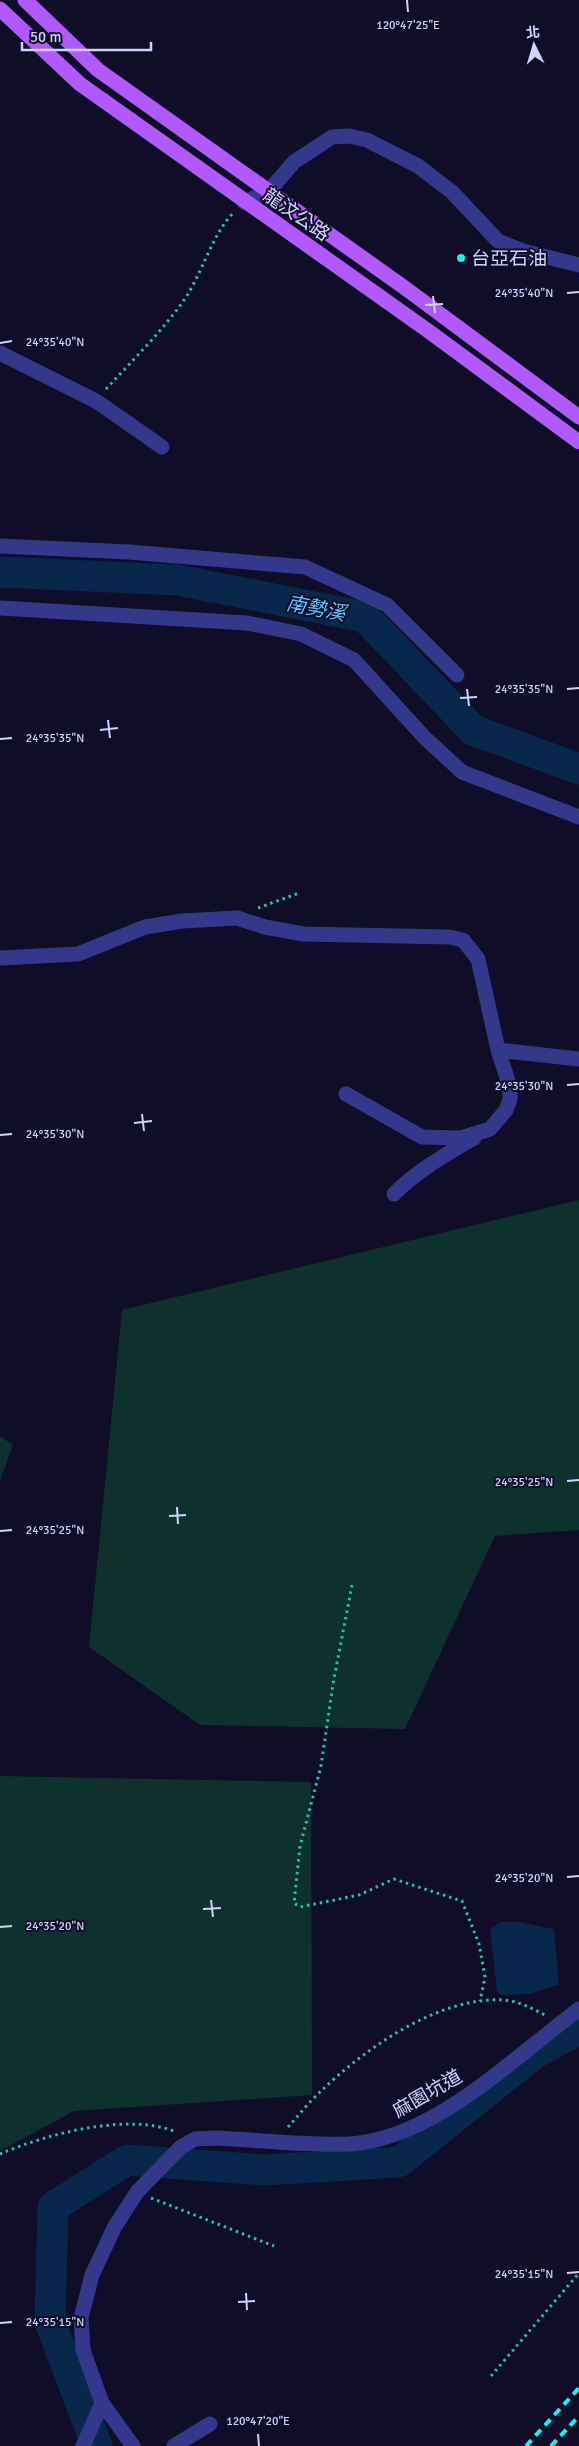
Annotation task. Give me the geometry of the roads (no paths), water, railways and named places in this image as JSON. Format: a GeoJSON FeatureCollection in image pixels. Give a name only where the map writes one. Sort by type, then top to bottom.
{"type":"FeatureCollection","features":[{"type":"Feature","properties":{"kind":"main road","name":"龍汶公路"},"geometry":{"type":"LineString","coordinates":[[25,0],[98,70],[404,288],[579,417]]}},
{"type":"Feature","properties":{"kind":"main road","name":"龍汶公路"},"geometry":{"type":"LineString","coordinates":[[0,9],[80,84],[427,330],[579,442]]}},
{"type":"Feature","properties":{"kind":"street"},"geometry":{"type":"LineString","coordinates":[[244,202],[268,192],[294,162],[332,137],[349,136],[366,140],[418,166],[445,186],[498,241],[523,251],[579,265]]}},
{"type":"Feature","properties":{"kind":"street"},"geometry":{"type":"LineString","coordinates":[[0,353],[96,401],[162,447]]}},
{"type":"Feature","properties":{"kind":"street"},"geometry":{"type":"LineString","coordinates":[[0,546],[128,552],[304,567],[387,604],[457,675]]}},
{"type":"Feature","properties":{"kind":"street"},"geometry":{"type":"LineString","coordinates":[[0,608],[247,623],[300,634],[354,660],[424,736],[462,772],[579,817]]}},
{"type":"Feature","properties":{"kind":"street"},"geometry":{"type":"LineString","coordinates":[[0,958],[78,954],[145,927],[182,921],[238,918],[265,927],[303,934],[449,936],[464,940],[478,958],[498,1050],[510,1087],[510,1099],[506,1110],[490,1129],[432,1162],[394,1194]]}},
{"type":"Feature","properties":{"kind":"street"},"geometry":{"type":"LineString","coordinates":[[498,1050],[579,1059]]}},
{"type":"Feature","properties":{"kind":"street"},"geometry":{"type":"LineString","coordinates":[[346,1094],[422,1137],[461,1138],[490,1129]]}},
{"type":"Feature","properties":{"kind":"street","name":"麻園坑道"},"geometry":{"type":"LineString","coordinates":[[102,2403],[83,2350],[81,2318],[92,2275],[114,2228],[140,2189],[181,2147],[196,2139],[217,2138],[350,2144],[399,2133],[433,2118],[466,2096],[579,2009]]}},
{"type":"Feature","properties":{"kind":"street"},"geometry":{"type":"LineString","coordinates":[[83,2446],[102,2403]]}},
{"type":"Feature","properties":{"kind":"street"},"geometry":{"type":"LineString","coordinates":[[102,2403],[133,2446]]}},
{"type":"Feature","properties":{"kind":"street"},"geometry":{"type":"LineString","coordinates":[[174,2446],[210,2424]]}},
{"type":"Feature","properties":{"kind":"water"},"geometry":{"type":"Polygon","coordinates":[[[501,1922],[519,1922],[554,1929],[559,1985],[529,1994],[501,1995],[497,1991],[490,1929],[501,1922]]]}},
{"type":"Feature","properties":{"kind":"waterway","name":"南勢溪"},"geometry":{"type":"LineString","coordinates":[[0,572],[177,580],[365,617],[473,730],[579,769]]}},
{"type":"Feature","properties":{"kind":"waterway"},"geometry":{"type":"LineString","coordinates":[[97,2446],[50,2322],[53,2207],[127,2160],[264,2170],[399,2162],[534,2054],[579,2029]]}},
{"type":"Feature","properties":{"kind":"railway"},"geometry":{"type":"LineString","coordinates":[[526,2446],[579,2388]]}},
{"type":"Feature","properties":{"kind":"railway"},"geometry":{"type":"LineString","coordinates":[[551,2446],[579,2416]]}},
{"type":"Feature","properties":{"kind":"place","name":"台亞石油"},"geometry":{"type":"Point","coordinates":[461,258]}}]}
